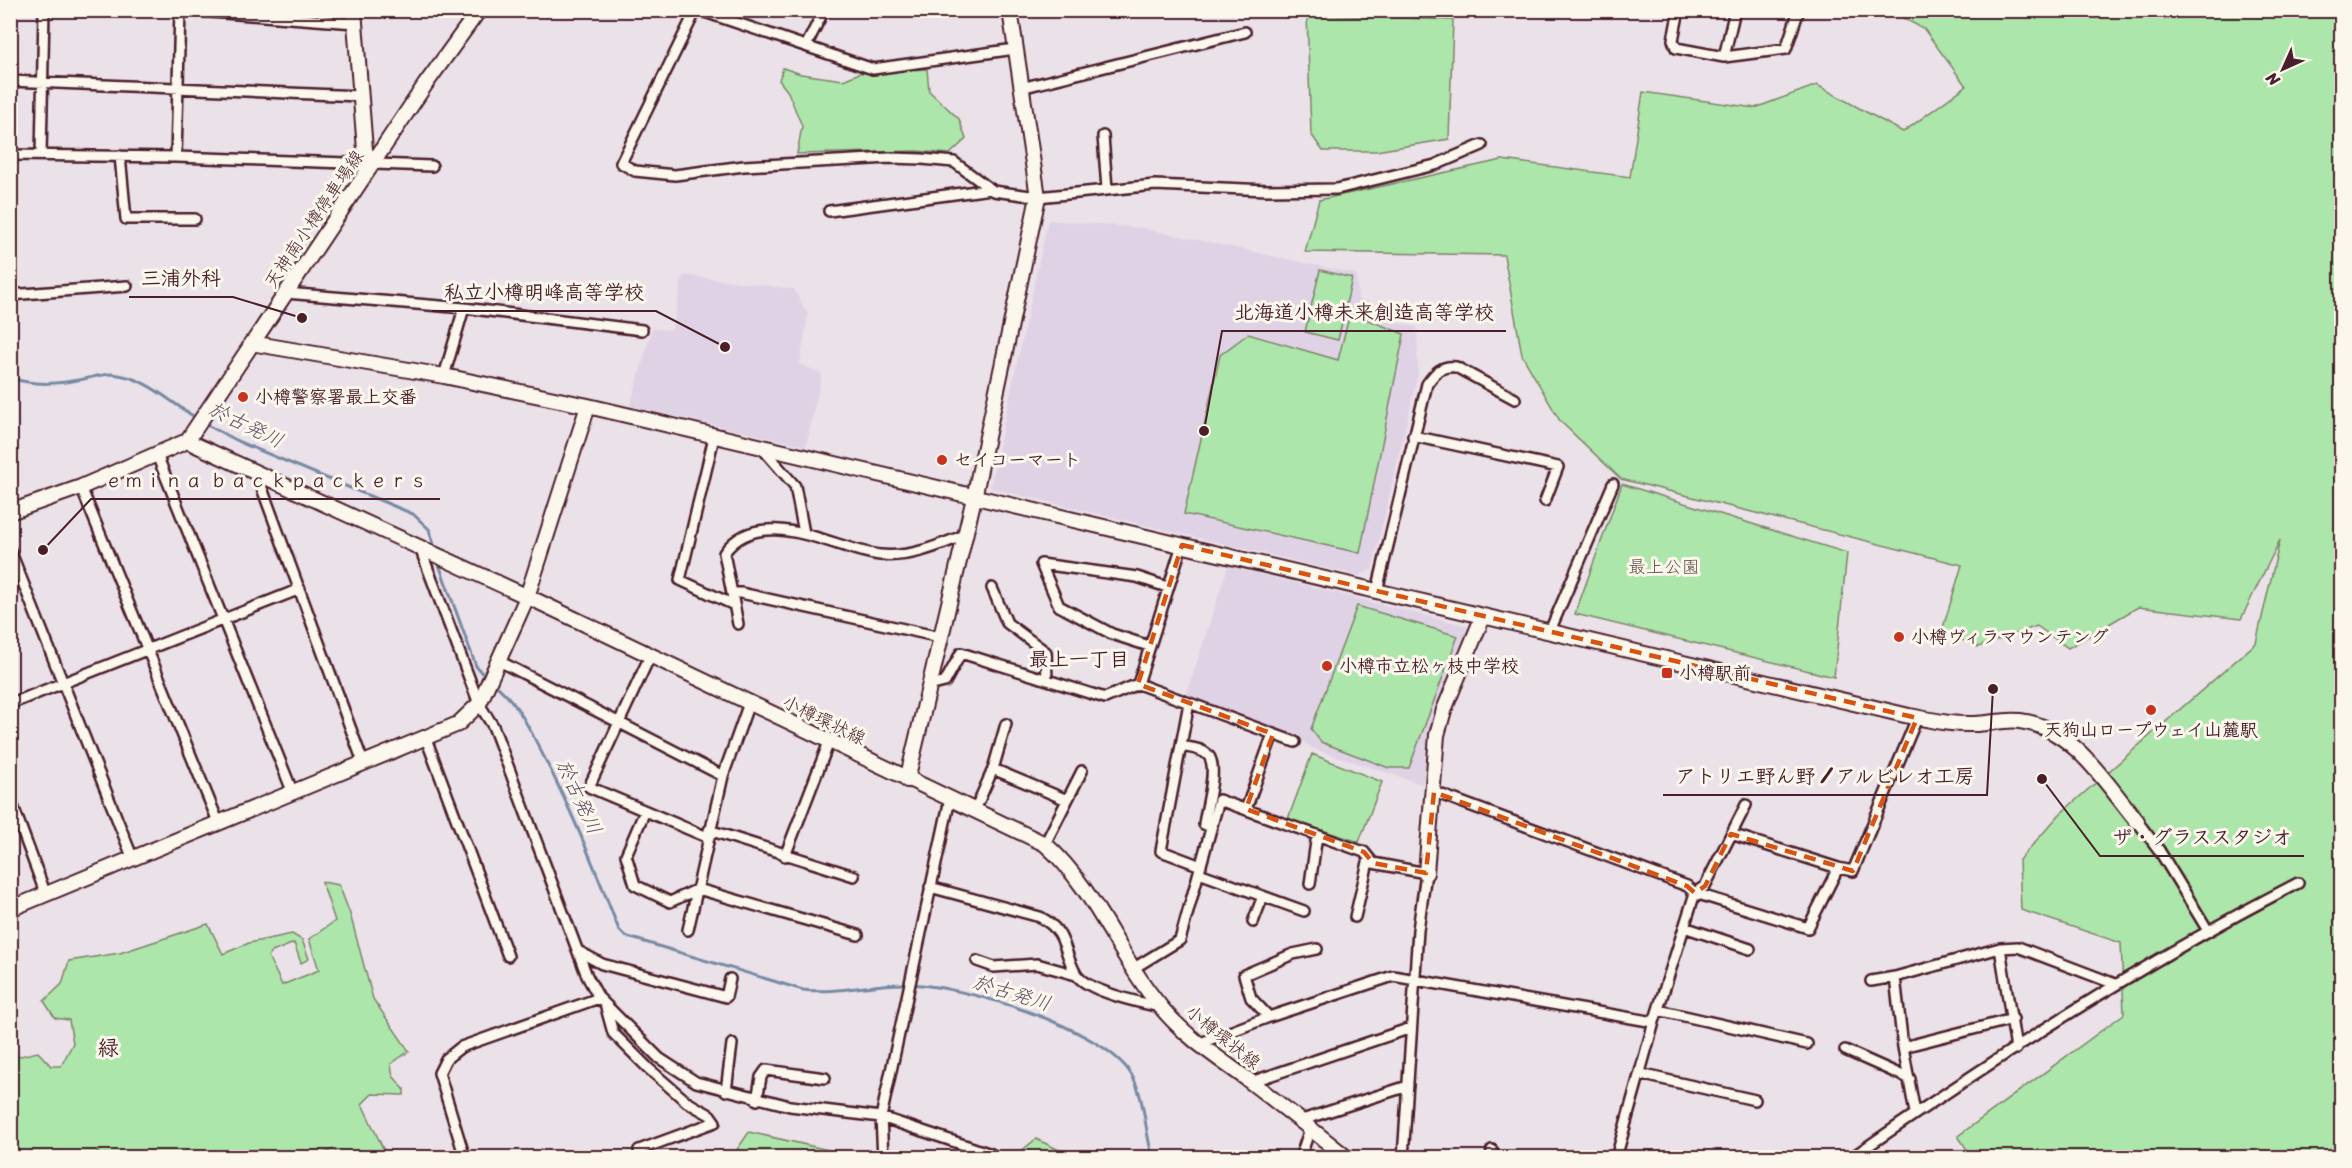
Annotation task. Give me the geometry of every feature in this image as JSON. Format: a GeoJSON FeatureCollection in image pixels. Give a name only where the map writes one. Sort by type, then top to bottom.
{"type":"FeatureCollection","features":[{"type":"Feature","properties":{"kind":"street"},"geometry":{"type":"LineString","coordinates":[[40,155],[44,10]]}},
{"type":"Feature","properties":{"kind":"street"},"geometry":{"type":"LineString","coordinates":[[176,157],[181,10],[355,17],[365,150],[371,166]]}},
{"type":"Feature","properties":{"kind":"street","name":"天神南小樽停車場線"},"geometry":{"type":"LineString","coordinates":[[191,436],[251,343],[479,10]]}},
{"type":"Feature","properties":{"kind":"street"},"geometry":{"type":"LineString","coordinates":[[991,189],[954,162],[922,159],[890,158],[744,166],[675,175],[635,171],[621,163],[697,10],[873,69],[1015,49]]}},
{"type":"Feature","properties":{"kind":"street"},"geometry":{"type":"LineString","coordinates":[[806,46],[824,10]]}},
{"type":"Feature","properties":{"kind":"street"},"geometry":{"type":"LineString","coordinates":[[907,780],[974,498],[1038,197],[1010,10]]}},
{"type":"Feature","properties":{"kind":"street"},"geometry":{"type":"LineString","coordinates":[[1679,10],[1673,40],[1676,48],[1724,57],[1786,49],[1799,10]]}},
{"type":"Feature","properties":{"kind":"street"},"geometry":{"type":"LineString","coordinates":[[1724,57],[1735,10]]}},
{"type":"Feature","properties":{"kind":"street"},"geometry":{"type":"LineString","coordinates":[[1021,88],[1245,32]]}},
{"type":"Feature","properties":{"kind":"street"},"geometry":{"type":"LineString","coordinates":[[10,81],[360,96]]}},
{"type":"Feature","properties":{"kind":"street"},"geometry":{"type":"LineString","coordinates":[[1103,136],[1107,189]]}},
{"type":"Feature","properties":{"kind":"street"},"geometry":{"type":"LineString","coordinates":[[829,212],[991,189],[1038,197],[1155,185],[1267,190],[1337,189],[1435,165],[1482,145]]}},
{"type":"Feature","properties":{"kind":"street"},"geometry":{"type":"LineString","coordinates":[[10,155],[176,157],[371,166],[432,166]]}},
{"type":"Feature","properties":{"kind":"street"},"geometry":{"type":"LineString","coordinates":[[120,156],[126,219],[195,219]]}},
{"type":"Feature","properties":{"kind":"street"},"geometry":{"type":"LineString","coordinates":[[10,295],[127,286]]}},
{"type":"Feature","properties":{"kind":"street"},"geometry":{"type":"LineString","coordinates":[[286,293],[464,308],[642,330]]}},
{"type":"Feature","properties":{"kind":"street"},"geometry":{"type":"LineString","coordinates":[[444,376],[464,308]]}},
{"type":"Feature","properties":{"kind":"street"},"geometry":{"type":"LineString","coordinates":[[251,343],[444,376],[588,406],[1549,633],[1681,660],[1917,718],[1973,724],[2018,721],[2048,729],[2080,754],[2137,821],[2159,850],[2207,929]]}},
{"type":"Feature","properties":{"kind":"street"},"geometry":{"type":"LineString","coordinates":[[1377,591],[1426,384],[1436,372],[1446,366],[1473,375],[1515,399]]}},
{"type":"Feature","properties":{"kind":"street"},"geometry":{"type":"LineString","coordinates":[[10,909],[458,724],[481,699],[527,597],[588,406]]}},
{"type":"Feature","properties":{"kind":"street"},"geometry":{"type":"LineString","coordinates":[[10,512],[81,487],[157,455],[191,436]]}},
{"type":"Feature","properties":{"kind":"street","name":"小樽環状線"},"geometry":{"type":"LineString","coordinates":[[191,436],[256,472],[527,597],[907,780],[1045,843],[1074,872],[1161,1007],[1198,1044],[1306,1124],[1347,1158]]}},
{"type":"Feature","properties":{"kind":"street"},"geometry":{"type":"LineString","coordinates":[[1413,436],[1558,468],[1545,501]]}},
{"type":"Feature","properties":{"kind":"street"},"geometry":{"type":"LineString","coordinates":[[714,437],[680,580],[734,605]]}},
{"type":"Feature","properties":{"kind":"street"},"geometry":{"type":"LineString","coordinates":[[762,448],[795,486],[804,533]]}},
{"type":"Feature","properties":{"kind":"street"},"geometry":{"type":"LineString","coordinates":[[157,455],[293,793]]}},
{"type":"Feature","properties":{"kind":"street"},"geometry":{"type":"LineString","coordinates":[[256,472],[363,762]]}},
{"type":"Feature","properties":{"kind":"street"},"geometry":{"type":"LineString","coordinates":[[1549,633],[1613,483]]}},
{"type":"Feature","properties":{"kind":"street"},"geometry":{"type":"LineString","coordinates":[[81,487],[219,824]]}},
{"type":"Feature","properties":{"kind":"street"},"geometry":{"type":"LineString","coordinates":[[738,624],[724,553],[730,544],[742,537],[773,530],[804,533],[879,555],[914,555],[965,535]]}},
{"type":"Feature","properties":{"kind":"street"},"geometry":{"type":"LineString","coordinates":[[1138,684],[1182,545]]}},
{"type":"Feature","properties":{"kind":"street"},"geometry":{"type":"LineString","coordinates":[[10,550],[133,859]]}},
{"type":"Feature","properties":{"kind":"street"},"geometry":{"type":"LineString","coordinates":[[424,550],[587,976],[602,1000],[659,1058],[696,1082],[757,1100],[828,1113],[881,1116],[991,1154],[986,1158]]}},
{"type":"Feature","properties":{"kind":"street"},"geometry":{"type":"LineString","coordinates":[[1149,646],[1112,634],[1059,606],[1041,564],[1137,577],[1167,587]]}},
{"type":"Feature","properties":{"kind":"street"},"geometry":{"type":"LineString","coordinates":[[992,588],[1007,623],[1046,652],[1047,680]]}},
{"type":"Feature","properties":{"kind":"street"},"geometry":{"type":"LineString","coordinates":[[10,704],[300,589]]}},
{"type":"Feature","properties":{"kind":"street"},"geometry":{"type":"LineString","coordinates":[[732,593],[741,593],[940,637]]}},
{"type":"Feature","properties":{"kind":"street"},"geometry":{"type":"LineString","coordinates":[[1403,1158],[1414,978],[1434,792],[1437,735],[1483,616]]}},
{"type":"Feature","properties":{"kind":"street"},"geometry":{"type":"LineString","coordinates":[[929,686],[945,682],[961,653],[1105,698],[1138,684],[1295,742]]}},
{"type":"Feature","properties":{"kind":"street"},"geometry":{"type":"LineString","coordinates":[[650,656],[589,787],[708,834],[854,876]]}},
{"type":"Feature","properties":{"kind":"street"},"geometry":{"type":"LineString","coordinates":[[497,660],[723,776]]}},
{"type":"Feature","properties":{"kind":"street"},"geometry":{"type":"LineString","coordinates":[[688,930],[723,776],[749,703]]}},
{"type":"Feature","properties":{"kind":"street"},"geometry":{"type":"LineString","coordinates":[[1189,703],[1161,851],[1263,896],[1304,911]]}},
{"type":"Feature","properties":{"kind":"street"},"geometry":{"type":"LineString","coordinates":[[1731,834],[1853,871],[1917,718]]}},
{"type":"Feature","properties":{"kind":"street"},"geometry":{"type":"LineString","coordinates":[[975,810],[993,769],[1006,724]]}},
{"type":"Feature","properties":{"kind":"street"},"geometry":{"type":"LineString","coordinates":[[1246,809],[1274,734]]}},
{"type":"Feature","properties":{"kind":"street"},"geometry":{"type":"LineString","coordinates":[[425,736],[508,956]]}},
{"type":"Feature","properties":{"kind":"street"},"geometry":{"type":"LineString","coordinates":[[785,856],[829,742]]}},
{"type":"Feature","properties":{"kind":"street"},"geometry":{"type":"LineString","coordinates":[[1181,746],[1198,749],[1209,756],[1213,768],[1204,824],[1212,827]]}},
{"type":"Feature","properties":{"kind":"street"},"geometry":{"type":"LineString","coordinates":[[993,769],[1067,800]]}},
{"type":"Feature","properties":{"kind":"street"},"geometry":{"type":"LineString","coordinates":[[1045,843],[1082,771]]}},
{"type":"Feature","properties":{"kind":"street"},"geometry":{"type":"LineString","coordinates":[[1434,792],[1687,886],[1695,893],[1808,928],[1838,868]]}},
{"type":"Feature","properties":{"kind":"street"},"geometry":{"type":"LineString","coordinates":[[10,798],[46,895]]}},
{"type":"Feature","properties":{"kind":"street"},"geometry":{"type":"LineString","coordinates":[[883,1158],[881,1116],[950,800]]}},
{"type":"Feature","properties":{"kind":"street"},"geometry":{"type":"LineString","coordinates":[[1134,968],[1180,940],[1219,800],[1365,852],[1373,863],[1426,873]]}},
{"type":"Feature","properties":{"kind":"street"},"geometry":{"type":"LineString","coordinates":[[1616,1158],[1654,1022],[1695,893],[1705,886],[1746,805]]}},
{"type":"Feature","properties":{"kind":"street"},"geometry":{"type":"LineString","coordinates":[[645,811],[626,855],[635,885],[670,902],[698,889],[858,934]]}},
{"type":"Feature","properties":{"kind":"street"},"geometry":{"type":"LineString","coordinates":[[1310,884],[1317,835]]}},
{"type":"Feature","properties":{"kind":"street"},"geometry":{"type":"LineString","coordinates":[[1355,917],[1369,858]]}},
{"type":"Feature","properties":{"kind":"street"},"geometry":{"type":"LineString","coordinates":[[1851,1158],[1915,1113],[2115,984],[2207,929],[2298,883]]}},
{"type":"Feature","properties":{"kind":"street"},"geometry":{"type":"LineString","coordinates":[[930,887],[1040,917],[1055,926],[1076,975]]}},
{"type":"Feature","properties":{"kind":"street"},"geometry":{"type":"LineString","coordinates":[[1252,922],[1263,896]]}},
{"type":"Feature","properties":{"kind":"street"},"geometry":{"type":"LineString","coordinates":[[1684,927],[1750,949]]}},
{"type":"Feature","properties":{"kind":"street"},"geometry":{"type":"LineString","coordinates":[[1871,981],[1895,977],[2000,948],[2018,947],[2115,984]]}},
{"type":"Feature","properties":{"kind":"street"},"geometry":{"type":"LineString","coordinates":[[2000,948],[2016,1048]]}},
{"type":"Feature","properties":{"kind":"street"},"geometry":{"type":"LineString","coordinates":[[1269,1017],[1251,998],[1244,975],[1293,954],[1317,950]]}},
{"type":"Feature","properties":{"kind":"street"},"geometry":{"type":"LineString","coordinates":[[578,951],[602,964],[726,997],[730,979]]}},
{"type":"Feature","properties":{"kind":"street"},"geometry":{"type":"LineString","coordinates":[[977,961],[994,967],[1038,964],[1076,975],[1093,986],[1119,996],[1161,1007]]}},
{"type":"Feature","properties":{"kind":"street"},"geometry":{"type":"LineString","coordinates":[[1198,1044],[1269,1017],[1393,976],[1654,1022]]}},
{"type":"Feature","properties":{"kind":"street"},"geometry":{"type":"LineString","coordinates":[[1895,977],[1903,1047],[1915,1113]]}},
{"type":"Feature","properties":{"kind":"street"},"geometry":{"type":"LineString","coordinates":[[465,1158],[439,1073],[446,1059],[461,1047],[602,1000]]}},
{"type":"Feature","properties":{"kind":"street"},"geometry":{"type":"LineString","coordinates":[[602,1000],[613,1034],[687,1102],[710,1115],[715,1122],[639,1150],[641,1158]]}},
{"type":"Feature","properties":{"kind":"street"},"geometry":{"type":"LineString","coordinates":[[1658,1010],[1807,1044]]}},
{"type":"Feature","properties":{"kind":"street"},"geometry":{"type":"LineString","coordinates":[[1903,1047],[2013,1019]]}},
{"type":"Feature","properties":{"kind":"street"},"geometry":{"type":"LineString","coordinates":[[1251,1082],[1411,1028]]}},
{"type":"Feature","properties":{"kind":"street"},"geometry":{"type":"LineString","coordinates":[[726,1091],[732,1044]]}},
{"type":"Feature","properties":{"kind":"street"},"geometry":{"type":"LineString","coordinates":[[1845,1050],[1910,1078]]}},
{"type":"Feature","properties":{"kind":"street"},"geometry":{"type":"LineString","coordinates":[[757,1100],[761,1077],[766,1070],[825,1078]]}},
{"type":"Feature","properties":{"kind":"street"},"geometry":{"type":"LineString","coordinates":[[1640,1074],[1755,1100]]}},
{"type":"Feature","properties":{"kind":"street"},"geometry":{"type":"LineString","coordinates":[[1300,1158],[1306,1124],[1408,1086]]}},
{"type":"Feature","properties":{"kind":"highlighted area"},"geometry":{"type":"Polygon","coordinates":[[[1182,545],[1917,718],[1853,871],[1731,834],[1705,886],[1695,893],[1687,886],[1434,792],[1426,873],[1373,863],[1364,852],[1246,809],[1273,734],[1138,684],[1182,545]]]}},
{"type":"Feature","properties":{"kind":"shaded area"},"geometry":{"type":"Polygon","coordinates":[[[1048,220],[1142,228],[1357,274],[1358,299],[1371,303],[1371,308],[1392,317],[1393,322],[1417,327],[1418,374],[1372,570],[1358,576],[990,488],[1048,220]]]}},
{"type":"Feature","properties":{"kind":"shaded area"},"geometry":{"type":"Polygon","coordinates":[[[683,275],[794,289],[808,315],[800,364],[822,374],[806,446],[630,406],[652,329],[672,330],[683,275]]]}},
{"type":"Feature","properties":{"kind":"shaded area","name":"小樽市立松ヶ枝中学校"},"geometry":{"type":"Polygon","coordinates":[[[1228,566],[1468,626],[1470,635],[1427,743],[1432,745],[1422,784],[1314,749],[1289,734],[1186,696],[1228,566]]]}},
{"type":"Feature","properties":{"kind":"green space"},"geometry":{"type":"Polygon","coordinates":[[[209,11],[354,11],[355,23],[209,11]]]}},
{"type":"Feature","properties":{"kind":"green space"},"geometry":{"type":"Polygon","coordinates":[[[1890,11],[2341,11],[2341,1157],[1972,1157],[1958,1136],[2124,1014],[2121,943],[2021,910],[2019,860],[2060,814],[2256,643],[2280,540],[2241,619],[2138,607],[2068,648],[2037,626],[1978,647],[1942,631],[1962,565],[1621,479],[1560,421],[1522,355],[1504,255],[1305,252],[1319,200],[1502,160],[1630,177],[1643,92],[1755,108],[1817,85],[1903,132],[1966,86],[1924,29],[1890,11]]]}},
{"type":"Feature","properties":{"kind":"green space"},"geometry":{"type":"Polygon","coordinates":[[[1307,14],[1453,20],[1449,139],[1376,151],[1323,151],[1311,134],[1307,14]]]}},
{"type":"Feature","properties":{"kind":"green space"},"geometry":{"type":"Polygon","coordinates":[[[783,68],[801,74],[843,80],[860,73],[927,69],[929,91],[959,119],[966,139],[950,154],[917,151],[797,154],[802,126],[788,92],[779,80],[783,68]]]}},
{"type":"Feature","properties":{"kind":"green space"},"geometry":{"type":"Polygon","coordinates":[[[1320,270],[1352,278],[1338,340],[1305,332],[1320,270]]]}},
{"type":"Feature","properties":{"kind":"green space"},"geometry":{"type":"Polygon","coordinates":[[[1350,313],[1404,334],[1360,553],[1184,514],[1220,355],[1248,334],[1338,360],[1350,313]]]}},
{"type":"Feature","properties":{"kind":"green space","name":"最上公園"},"geometry":{"type":"Polygon","coordinates":[[[1622,484],[1847,553],[1834,677],[1575,614],[1622,484]]]}},
{"type":"Feature","properties":{"kind":"green space"},"geometry":{"type":"Polygon","coordinates":[[[1357,606],[1458,636],[1409,768],[1389,768],[1321,742],[1311,729],[1357,606]]]}},
{"type":"Feature","properties":{"kind":"green space"},"geometry":{"type":"Polygon","coordinates":[[[1312,754],[1382,782],[1359,842],[1288,819],[1312,754]]]}},
{"type":"Feature","properties":{"kind":"green space"},"geometry":{"type":"Polygon","coordinates":[[[322,882],[339,885],[350,914],[373,999],[409,1051],[391,1064],[393,1076],[404,1089],[404,1095],[372,1094],[362,1104],[387,1157],[339,1157],[334,1149],[314,1158],[102,1158],[98,1152],[91,1157],[11,1157],[11,1058],[38,1052],[51,1066],[61,1066],[73,1043],[69,1020],[55,1018],[44,1001],[62,984],[69,961],[120,953],[208,924],[223,954],[249,943],[292,934],[302,940],[309,959],[301,963],[294,943],[268,956],[282,985],[319,970],[309,939],[335,921],[322,882]]]}},
{"type":"Feature","properties":{"kind":"green space"},"geometry":{"type":"Polygon","coordinates":[[[749,1132],[837,1152],[839,1157],[732,1157],[749,1132]]]}},
{"type":"Feature","properties":{"kind":"green space"},"geometry":{"type":"Polygon","coordinates":[[[1036,1139],[1074,1157],[1014,1157],[1036,1139]]]}},
{"type":"Feature","properties":{"kind":"waterway","name":"於古発川"},"geometry":{"type":"LineString","coordinates":[[10,378],[29,382],[56,383],[109,374],[125,376],[147,385],[198,419]]}},
{"type":"Feature","properties":{"kind":"waterway","name":"於古発川"},"geometry":{"type":"LineString","coordinates":[[203,423],[244,444],[413,514],[429,529],[435,550]]}},
{"type":"Feature","properties":{"kind":"waterway","name":"於古発川"},"geometry":{"type":"LineString","coordinates":[[437,559],[476,666],[485,677]]}},
{"type":"Feature","properties":{"kind":"waterway","name":"於古発川"},"geometry":{"type":"LineString","coordinates":[[493,683],[510,699],[534,737],[593,864],[619,930],[625,936],[803,990],[829,991],[894,984],[931,986],[994,1001],[1062,1025],[1091,1040],[1115,1057],[1131,1074],[1140,1094],[1153,1158]]}},
{"type":"Feature","properties":{"kind":"place","name":"三浦外科"},"geometry":{"type":"Point","coordinates":[302,318]}},
{"type":"Feature","properties":{"kind":"place","name":"私立小樽明峰高等学校"},"geometry":{"type":"Point","coordinates":[725,347]}},
{"type":"Feature","properties":{"kind":"place","name":"小樽警察署最上交番"},"geometry":{"type":"Point","coordinates":[243,397]}},
{"type":"Feature","properties":{"kind":"place","name":"北海道小樽未来創造高等学校"},"geometry":{"type":"Point","coordinates":[1204,431]}},
{"type":"Feature","properties":{"kind":"place","name":"セイコーマート"},"geometry":{"type":"Point","coordinates":[942,460]}},
{"type":"Feature","properties":{"kind":"place","name":"ｅｍｉｎａ ｂａｃｋｐａｃｋｅｒｓ"},"geometry":{"type":"Point","coordinates":[43,550]}},
{"type":"Feature","properties":{"kind":"place","name":"小樽ヴィラマウンテング"},"geometry":{"type":"Point","coordinates":[1899,637]}},
{"type":"Feature","properties":{"kind":"place","name":"小樽市立松ヶ枝中学校"},"geometry":{"type":"Point","coordinates":[1327,666]}},
{"type":"Feature","properties":{"kind":"place","name":"小樽駅前"},"geometry":{"type":"Point","coordinates":[1667,673]}},
{"type":"Feature","properties":{"kind":"place","name":"アトリエ野ん野 / アルビレオ工房"},"geometry":{"type":"Point","coordinates":[1993,689]}},
{"type":"Feature","properties":{"kind":"place","name":"天狗山ロープウェイ山麓駅"},"geometry":{"type":"Point","coordinates":[2151,710]}},
{"type":"Feature","properties":{"kind":"place","name":"ザ・グラススタジオ"},"geometry":{"type":"Point","coordinates":[2042,779]}},
{"type":"Feature","properties":{"kind":"district","name":"最上一丁目"},"geometry":{"type":"Point","coordinates":[1079,659]}},
{"type":"Feature","properties":{"kind":"district","name":"緑"},"geometry":{"type":"Point","coordinates":[108,1048]}}]}
